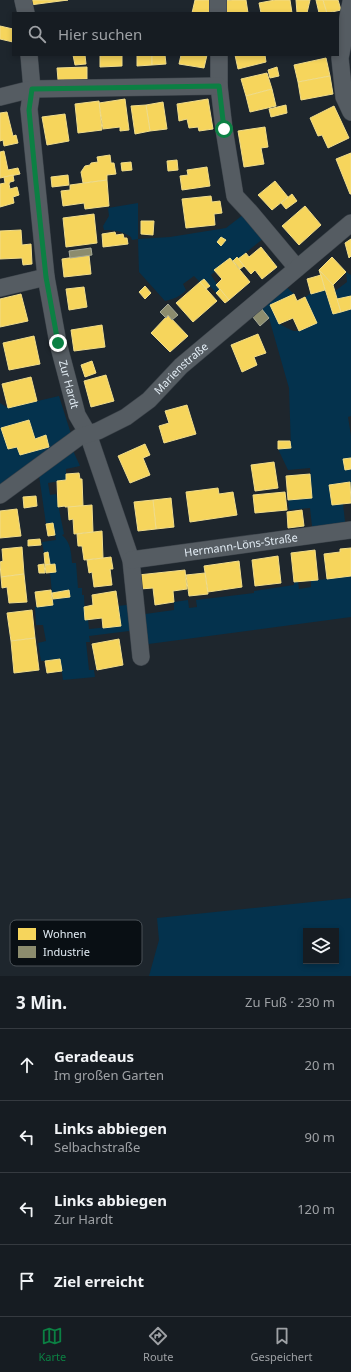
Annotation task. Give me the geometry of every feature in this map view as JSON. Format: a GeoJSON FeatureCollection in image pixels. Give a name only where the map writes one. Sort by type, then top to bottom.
{"type":"FeatureCollection","features":[{"type":"Feature","properties":{"kind":"street"},"geometry":{"type":"LineString","coordinates":[[23,0],[26,12]]}},
{"type":"Feature","properties":{"kind":"street"},"geometry":{"type":"LineString","coordinates":[[218,0],[218,12]]}},
{"type":"Feature","properties":{"kind":"street"},"geometry":{"type":"LineString","coordinates":[[351,2],[340,58],[344,97],[351,112]]}},
{"type":"Feature","properties":{"kind":"street","name":"Zur Hardt"},"geometry":{"type":"LineString","coordinates":[[29,56],[32,89],[29,110],[46,277],[58,343],[77,415],[88,434],[131,560],[141,657]]}},
{"type":"Feature","properties":{"kind":"street"},"geometry":{"type":"LineString","coordinates":[[219,56],[219,86],[224,129],[235,196],[297,268]]}},
{"type":"Feature","properties":{"kind":"street"},"geometry":{"type":"LineString","coordinates":[[0,97],[32,89],[219,86]]}},
{"type":"Feature","properties":{"kind":"street","name":"Marienstraße"},"geometry":{"type":"LineString","coordinates":[[0,495],[79,437],[98,431],[126,417],[149,400],[181,366],[351,223]]}},
{"type":"Feature","properties":{"kind":"street"},"geometry":{"type":"LineString","coordinates":[[0,288],[46,277]]}},
{"type":"Feature","properties":{"kind":"street","name":"Hermann-Löns-Straße"},"geometry":{"type":"LineString","coordinates":[[131,560],[351,530]]}},
{"type":"Feature","properties":{"kind":"shaded area"},"geometry":{"type":"Polygon","coordinates":[[[138,203],[138,239],[132,240],[131,237],[121,232],[104,230],[103,226],[109,216],[108,208],[138,203]]]}},
{"type":"Feature","properties":{"kind":"shaded area"},"geometry":{"type":"Polygon","coordinates":[[[248,211],[269,234],[238,259],[237,257],[233,261],[230,258],[211,275],[220,289],[216,293],[204,279],[200,282],[194,276],[183,284],[186,290],[184,292],[165,301],[139,272],[138,239],[170,237],[226,228],[248,211]]]}},
{"type":"Feature","properties":{"kind":"shaded area"},"geometry":{"type":"Polygon","coordinates":[[[346,272],[351,275],[351,296],[337,299],[335,291],[347,282],[346,272]]]}},
{"type":"Feature","properties":{"kind":"shaded area"},"geometry":{"type":"Polygon","coordinates":[[[281,282],[294,294],[270,305],[279,324],[292,330],[303,330],[317,323],[305,297],[311,293],[325,290],[333,314],[351,309],[351,416],[348,417],[351,436],[351,458],[343,460],[345,470],[351,469],[351,491],[350,482],[329,485],[332,505],[343,504],[346,530],[313,535],[310,508],[289,510],[288,500],[312,498],[310,468],[288,470],[278,449],[291,448],[289,388],[269,318],[261,308],[281,282]]]}},
{"type":"Feature","properties":{"kind":"shaded area"},"geometry":{"type":"Polygon","coordinates":[[[59,396],[71,434],[0,489],[0,403],[8,408],[59,396]]]}},
{"type":"Feature","properties":{"kind":"shaded area"},"geometry":{"type":"Polygon","coordinates":[[[70,444],[80,466],[66,469],[66,480],[48,483],[50,495],[56,494],[64,534],[62,535],[69,544],[72,563],[76,563],[78,588],[82,588],[82,595],[84,595],[85,620],[88,620],[89,629],[120,626],[118,606],[134,604],[137,630],[89,636],[90,642],[86,642],[89,670],[94,670],[95,677],[63,680],[60,659],[41,661],[38,643],[46,641],[43,625],[36,625],[35,607],[53,605],[52,599],[70,596],[69,591],[52,593],[50,573],[55,572],[50,565],[48,553],[44,553],[42,542],[56,540],[53,523],[46,524],[38,468],[70,444]]]}},
{"type":"Feature","properties":{"kind":"shaded area"},"geometry":{"type":"Polygon","coordinates":[[[351,576],[351,617],[141,645],[138,615],[174,610],[174,602],[188,600],[189,608],[197,607],[196,600],[254,593],[254,591],[294,585],[294,582],[298,582],[299,589],[311,587],[311,581],[351,576]]]}},
{"type":"Feature","properties":{"kind":"shaded area"},"geometry":{"type":"Polygon","coordinates":[[[351,898],[351,976],[149,976],[159,940],[157,918],[351,898]]]}},
{"type":"Feature","properties":{"kind":"building: Wohnen"},"geometry":{"type":"Polygon","coordinates":[[[29,0],[68,0],[30,5],[29,0]]]}},
{"type":"Feature","properties":{"kind":"building: Wohnen"},"geometry":{"type":"Polygon","coordinates":[[[195,0],[212,0],[210,12],[192,12],[195,0]]]}},
{"type":"Feature","properties":{"kind":"building: Wohnen"},"geometry":{"type":"Polygon","coordinates":[[[246,0],[248,12],[226,12],[224,1],[246,0]]]}},
{"type":"Feature","properties":{"kind":"building: Wohnen"},"geometry":{"type":"Polygon","coordinates":[[[275,0],[290,0],[292,12],[261,12],[259,3],[275,0]]]}},
{"type":"Feature","properties":{"kind":"building: Wohnen"},"geometry":{"type":"Polygon","coordinates":[[[296,0],[310,0],[307,12],[297,12],[296,0]]]}},
{"type":"Feature","properties":{"kind":"building: Wohnen"},"geometry":{"type":"Polygon","coordinates":[[[316,0],[323,0],[327,12],[319,12],[316,0]]]}},
{"type":"Feature","properties":{"kind":"building: Wohnen"},"geometry":{"type":"Polygon","coordinates":[[[323,0],[338,0],[341,10],[327,12],[323,0]]]}},
{"type":"Feature","properties":{"kind":"building: Wohnen"},"geometry":{"type":"Polygon","coordinates":[[[0,26],[12,29],[12,42],[0,39],[0,26]]]}},
{"type":"Feature","properties":{"kind":"building: Wohnen"},"geometry":{"type":"Polygon","coordinates":[[[73,56],[85,56],[86,64],[75,65],[73,56]]]}},
{"type":"Feature","properties":{"kind":"building: Wohnen"},"geometry":{"type":"Polygon","coordinates":[[[100,56],[122,56],[122,66],[100,67],[100,56]]]}},
{"type":"Feature","properties":{"kind":"building: Wohnen"},"geometry":{"type":"Polygon","coordinates":[[[137,56],[152,56],[152,65],[137,66],[137,56]]]}},
{"type":"Feature","properties":{"kind":"building: Wohnen"},"geometry":{"type":"Polygon","coordinates":[[[152,56],[165,56],[166,64],[152,65],[152,56]]]}},
{"type":"Feature","properties":{"kind":"building: Wohnen"},"geometry":{"type":"Polygon","coordinates":[[[181,56],[207,56],[204,68],[179,64],[181,56]]]}},
{"type":"Feature","properties":{"kind":"building: Wohnen"},"geometry":{"type":"Polygon","coordinates":[[[235,56],[265,56],[266,62],[238,69],[235,56]]]}},
{"type":"Feature","properties":{"kind":"building: Wohnen"},"geometry":{"type":"Polygon","coordinates":[[[326,58],[330,76],[298,82],[294,65],[326,58]]]}},
{"type":"Feature","properties":{"kind":"building: Wohnen"},"geometry":{"type":"Polygon","coordinates":[[[87,67],[87,79],[58,80],[57,68],[87,67]]]}},
{"type":"Feature","properties":{"kind":"building: Wohnen"},"geometry":{"type":"Polygon","coordinates":[[[277,67],[279,76],[270,78],[268,70],[277,67]]]}},
{"type":"Feature","properties":{"kind":"building: Wohnen"},"geometry":{"type":"Polygon","coordinates":[[[267,73],[272,89],[246,96],[241,79],[267,73]]]}},
{"type":"Feature","properties":{"kind":"building: Wohnen"},"geometry":{"type":"Polygon","coordinates":[[[330,76],[333,94],[301,100],[298,82],[330,76]]]}},
{"type":"Feature","properties":{"kind":"building: Wohnen"},"geometry":{"type":"Polygon","coordinates":[[[272,89],[276,106],[250,112],[246,96],[272,89]]]}},
{"type":"Feature","properties":{"kind":"building: Wohnen"},"geometry":{"type":"Polygon","coordinates":[[[125,99],[129,130],[120,131],[120,127],[103,129],[99,103],[125,99]]]}},
{"type":"Feature","properties":{"kind":"building: Wohnen"},"geometry":{"type":"Polygon","coordinates":[[[208,99],[213,129],[199,131],[198,127],[189,128],[187,119],[179,121],[177,104],[208,99]]]}},
{"type":"Feature","properties":{"kind":"building: Wohnen"},"geometry":{"type":"Polygon","coordinates":[[[99,101],[102,130],[78,133],[75,104],[99,101]]]}},
{"type":"Feature","properties":{"kind":"building: Wohnen"},"geometry":{"type":"Polygon","coordinates":[[[163,102],[167,129],[150,131],[146,105],[163,102]]]}},
{"type":"Feature","properties":{"kind":"building: Wohnen"},"geometry":{"type":"Polygon","coordinates":[[[146,105],[150,131],[135,134],[131,106],[146,105]]]}},
{"type":"Feature","properties":{"kind":"building: Wohnen"},"geometry":{"type":"Polygon","coordinates":[[[286,105],[287,113],[271,117],[269,109],[286,105]]]}},
{"type":"Feature","properties":{"kind":"building: Wohnen"},"geometry":{"type":"Polygon","coordinates":[[[334,106],[349,138],[328,148],[322,135],[318,136],[310,118],[334,106]]]}},
{"type":"Feature","properties":{"kind":"building: Wohnen"},"geometry":{"type":"Polygon","coordinates":[[[7,112],[13,136],[16,135],[18,143],[4,146],[3,140],[0,141],[0,113],[7,112]]]}},
{"type":"Feature","properties":{"kind":"building: Wohnen"},"geometry":{"type":"Polygon","coordinates":[[[65,114],[69,141],[47,145],[42,117],[65,114]]]}},
{"type":"Feature","properties":{"kind":"building: Wohnen"},"geometry":{"type":"Polygon","coordinates":[[[265,127],[268,147],[261,148],[264,164],[244,167],[238,131],[265,127]]]}},
{"type":"Feature","properties":{"kind":"building: Wohnen"},"geometry":{"type":"Polygon","coordinates":[[[4,151],[8,170],[18,168],[20,174],[0,178],[0,152],[4,151]]]}},
{"type":"Feature","properties":{"kind":"building: Wohnen"},"geometry":{"type":"Polygon","coordinates":[[[351,153],[351,194],[350,194],[336,159],[351,153]]]}},
{"type":"Feature","properties":{"kind":"building: Wohnen"},"geometry":{"type":"Polygon","coordinates":[[[110,155],[111,163],[114,163],[116,174],[107,175],[107,180],[83,183],[81,172],[85,166],[98,162],[97,157],[110,155]]]}},
{"type":"Feature","properties":{"kind":"building: Wohnen"},"geometry":{"type":"Polygon","coordinates":[[[177,160],[178,170],[168,171],[167,161],[177,160]]]}},
{"type":"Feature","properties":{"kind":"building: Wohnen"},"geometry":{"type":"Polygon","coordinates":[[[131,162],[132,170],[122,171],[121,163],[131,162]]]}},
{"type":"Feature","properties":{"kind":"building: Wohnen"},"geometry":{"type":"Polygon","coordinates":[[[207,167],[210,186],[182,190],[180,176],[188,175],[187,170],[207,167]]]}},
{"type":"Feature","properties":{"kind":"building: Wohnen"},"geometry":{"type":"Polygon","coordinates":[[[13,175],[14,181],[10,182],[9,184],[10,189],[17,187],[19,195],[13,197],[14,203],[0,207],[0,184],[5,183],[4,177],[13,175]]]}},
{"type":"Feature","properties":{"kind":"building: Wohnen"},"geometry":{"type":"Polygon","coordinates":[[[68,175],[69,185],[52,187],[51,177],[68,175]]]}},
{"type":"Feature","properties":{"kind":"building: Wohnen"},"geometry":{"type":"Polygon","coordinates":[[[107,180],[109,206],[85,209],[84,203],[63,206],[61,191],[70,190],[70,185],[107,180]]]}},
{"type":"Feature","properties":{"kind":"building: Wohnen"},"geometry":{"type":"Polygon","coordinates":[[[275,181],[288,197],[272,210],[258,195],[275,181]]]}},
{"type":"Feature","properties":{"kind":"building: Wohnen"},"geometry":{"type":"Polygon","coordinates":[[[292,194],[297,201],[286,209],[281,203],[292,194]]]}},
{"type":"Feature","properties":{"kind":"building: Wohnen"},"geometry":{"type":"Polygon","coordinates":[[[211,196],[212,202],[220,201],[222,213],[214,214],[215,225],[186,228],[182,199],[211,196]]]}},
{"type":"Feature","properties":{"kind":"building: Wohnen"},"geometry":{"type":"Polygon","coordinates":[[[305,206],[321,225],[299,245],[282,226],[305,206]]]}},
{"type":"Feature","properties":{"kind":"building: Wohnen"},"geometry":{"type":"Polygon","coordinates":[[[94,214],[97,243],[66,247],[63,218],[94,214]]]}},
{"type":"Feature","properties":{"kind":"building: Wohnen"},"geometry":{"type":"Polygon","coordinates":[[[141,221],[154,221],[153,235],[141,234],[141,221]]]}},
{"type":"Feature","properties":{"kind":"building: Wohnen"},"geometry":{"type":"Polygon","coordinates":[[[21,230],[22,245],[31,244],[32,264],[23,265],[22,258],[0,259],[0,231],[21,230]]]}},
{"type":"Feature","properties":{"kind":"building: Wohnen"},"geometry":{"type":"Polygon","coordinates":[[[115,232],[116,235],[123,234],[124,238],[127,238],[128,244],[103,247],[102,234],[115,232]]]}},
{"type":"Feature","properties":{"kind":"building: Wohnen"},"geometry":{"type":"Polygon","coordinates":[[[221,237],[226,240],[221,246],[217,242],[221,237]]]}},
{"type":"Feature","properties":{"kind":"building: Wohnen"},"geometry":{"type":"Polygon","coordinates":[[[351,239],[351,256],[349,258],[345,243],[351,239]]]}},
{"type":"Feature","properties":{"kind":"building: Wohnen"},"geometry":{"type":"Polygon","coordinates":[[[261,247],[277,267],[262,279],[255,270],[251,274],[238,259],[246,253],[249,257],[261,247]]]}},
{"type":"Feature","properties":{"kind":"building: Wohnen"},"geometry":{"type":"Polygon","coordinates":[[[89,255],[91,274],[64,277],[62,259],[89,255]]]}},
{"type":"Feature","properties":{"kind":"building: Wohnen"},"geometry":{"type":"Polygon","coordinates":[[[237,257],[244,266],[240,269],[233,261],[237,257]]]}},
{"type":"Feature","properties":{"kind":"building: Wohnen"},"geometry":{"type":"Polygon","coordinates":[[[332,257],[346,272],[333,285],[319,270],[332,257]]]}},
{"type":"Feature","properties":{"kind":"building: Wohnen"},"geometry":{"type":"Polygon","coordinates":[[[230,258],[250,282],[229,300],[216,285],[222,279],[214,270],[230,258]]]}},
{"type":"Feature","properties":{"kind":"building: Wohnen"},"geometry":{"type":"Polygon","coordinates":[[[319,270],[333,285],[341,312],[333,314],[319,270]]]}},
{"type":"Feature","properties":{"kind":"building: Wohnen"},"geometry":{"type":"Polygon","coordinates":[[[321,275],[325,290],[311,294],[307,279],[321,275]]]}},
{"type":"Feature","properties":{"kind":"building: Wohnen"},"geometry":{"type":"Polygon","coordinates":[[[204,279],[210,286],[206,289],[200,282],[204,279]]]}},
{"type":"Feature","properties":{"kind":"building: Wohnen"},"geometry":{"type":"Polygon","coordinates":[[[200,282],[217,301],[193,322],[176,303],[200,282]]]}},
{"type":"Feature","properties":{"kind":"building: Wohnen"},"geometry":{"type":"Polygon","coordinates":[[[145,286],[151,293],[145,299],[139,292],[145,286]]]}},
{"type":"Feature","properties":{"kind":"building: Wohnen"},"geometry":{"type":"Polygon","coordinates":[[[84,287],[87,307],[69,310],[66,289],[84,287]]]}},
{"type":"Feature","properties":{"kind":"building: Wohnen"},"geometry":{"type":"Polygon","coordinates":[[[220,289],[229,300],[225,303],[216,293],[220,289]]]}},
{"type":"Feature","properties":{"kind":"building: Wohnen"},"geometry":{"type":"Polygon","coordinates":[[[21,294],[28,321],[0,327],[0,299],[21,294]]]}},
{"type":"Feature","properties":{"kind":"building: Wohnen"},"geometry":{"type":"Polygon","coordinates":[[[294,294],[297,301],[305,297],[317,323],[299,331],[293,318],[279,324],[270,305],[294,294]]]}},
{"type":"Feature","properties":{"kind":"building: Wohnen"},"geometry":{"type":"Polygon","coordinates":[[[351,296],[351,309],[341,312],[337,299],[351,296]]]}},
{"type":"Feature","properties":{"kind":"building: Wohnen"},"geometry":{"type":"Polygon","coordinates":[[[168,315],[188,336],[170,352],[151,333],[168,315]]]}},
{"type":"Feature","properties":{"kind":"building: Wohnen"},"geometry":{"type":"Polygon","coordinates":[[[102,325],[105,347],[74,351],[71,330],[102,325]]]}},
{"type":"Feature","properties":{"kind":"building: Wohnen"},"geometry":{"type":"Polygon","coordinates":[[[258,334],[266,353],[254,357],[257,365],[242,372],[231,345],[258,334]]]}},
{"type":"Feature","properties":{"kind":"building: Wohnen"},"geometry":{"type":"Polygon","coordinates":[[[34,336],[40,364],[9,370],[3,343],[34,336]]]}},
{"type":"Feature","properties":{"kind":"building: Wohnen"},"geometry":{"type":"Polygon","coordinates":[[[92,361],[96,373],[85,377],[81,365],[92,361]]]}},
{"type":"Feature","properties":{"kind":"building: Wohnen"},"geometry":{"type":"Polygon","coordinates":[[[106,375],[114,401],[91,407],[84,381],[106,375]]]}},
{"type":"Feature","properties":{"kind":"building: Wohnen"},"geometry":{"type":"Polygon","coordinates":[[[31,377],[37,401],[8,408],[2,384],[31,377]]]}},
{"type":"Feature","properties":{"kind":"building: Wohnen"},"geometry":{"type":"Polygon","coordinates":[[[187,405],[196,434],[164,443],[159,426],[169,423],[165,411],[187,405]]]}},
{"type":"Feature","properties":{"kind":"building: Wohnen"},"geometry":{"type":"Polygon","coordinates":[[[29,420],[35,439],[46,435],[49,447],[20,455],[17,447],[8,449],[1,428],[29,420]]]}},
{"type":"Feature","properties":{"kind":"building: Wohnen"},"geometry":{"type":"Polygon","coordinates":[[[278,441],[290,441],[291,448],[278,449],[278,441]]]}},
{"type":"Feature","properties":{"kind":"building: Wohnen"},"geometry":{"type":"Polygon","coordinates":[[[145,444],[150,455],[143,458],[150,475],[130,483],[118,456],[145,444]]]}},
{"type":"Feature","properties":{"kind":"building: Wohnen"},"geometry":{"type":"Polygon","coordinates":[[[351,458],[351,469],[345,470],[343,459],[351,458]]]}},
{"type":"Feature","properties":{"kind":"building: Wohnen"},"geometry":{"type":"Polygon","coordinates":[[[274,462],[278,488],[255,491],[251,465],[274,462]]]}},
{"type":"Feature","properties":{"kind":"building: Wohnen"},"geometry":{"type":"Polygon","coordinates":[[[79,473],[80,479],[82,479],[83,506],[58,507],[57,481],[66,480],[66,474],[79,473]]]}},
{"type":"Feature","properties":{"kind":"building: Wohnen"},"geometry":{"type":"Polygon","coordinates":[[[310,474],[312,498],[288,500],[286,476],[310,474]]]}},
{"type":"Feature","properties":{"kind":"building: Wohnen"},"geometry":{"type":"Polygon","coordinates":[[[350,482],[351,503],[332,505],[329,485],[350,482]]]}},
{"type":"Feature","properties":{"kind":"building: Wohnen"},"geometry":{"type":"Polygon","coordinates":[[[218,488],[219,494],[233,492],[237,515],[190,522],[186,492],[218,488]]]}},
{"type":"Feature","properties":{"kind":"building: Wohnen"},"geometry":{"type":"Polygon","coordinates":[[[285,492],[287,510],[255,513],[253,495],[285,492]]]}},
{"type":"Feature","properties":{"kind":"building: Wohnen"},"geometry":{"type":"Polygon","coordinates":[[[36,496],[37,506],[24,508],[23,497],[36,496]]]}},
{"type":"Feature","properties":{"kind":"building: Wohnen"},"geometry":{"type":"Polygon","coordinates":[[[171,498],[174,527],[156,529],[153,500],[171,498]]]}},
{"type":"Feature","properties":{"kind":"building: Wohnen"},"geometry":{"type":"Polygon","coordinates":[[[153,500],[156,529],[138,531],[134,502],[153,500]]]}},
{"type":"Feature","properties":{"kind":"building: Wohnen"},"geometry":{"type":"Polygon","coordinates":[[[92,505],[93,532],[74,534],[73,519],[69,520],[68,507],[92,505]]]}},
{"type":"Feature","properties":{"kind":"building: Wohnen"},"geometry":{"type":"Polygon","coordinates":[[[17,509],[21,536],[0,538],[0,511],[17,509]]]}},
{"type":"Feature","properties":{"kind":"building: Wohnen"},"geometry":{"type":"Polygon","coordinates":[[[302,510],[304,526],[288,528],[287,512],[302,510]]]}},
{"type":"Feature","properties":{"kind":"building: Wohnen"},"geometry":{"type":"Polygon","coordinates":[[[53,523],[55,535],[48,536],[46,524],[53,523]]]}},
{"type":"Feature","properties":{"kind":"building: Wohnen"},"geometry":{"type":"Polygon","coordinates":[[[102,531],[103,558],[84,560],[82,546],[78,546],[77,534],[102,531]]]}},
{"type":"Feature","properties":{"kind":"building: Wohnen"},"geometry":{"type":"Polygon","coordinates":[[[40,539],[41,545],[28,546],[28,540],[40,539]]]}},
{"type":"Feature","properties":{"kind":"building: Wohnen"},"geometry":{"type":"Polygon","coordinates":[[[22,547],[24,574],[1,577],[0,562],[3,561],[2,549],[22,547]]]}},
{"type":"Feature","properties":{"kind":"building: Wohnen"},"geometry":{"type":"Polygon","coordinates":[[[351,548],[351,576],[327,579],[324,554],[340,552],[340,549],[351,548]]]}},
{"type":"Feature","properties":{"kind":"building: Wohnen"},"geometry":{"type":"Polygon","coordinates":[[[315,550],[318,580],[294,582],[291,553],[315,550]]]}},
{"type":"Feature","properties":{"kind":"building: Wohnen"},"geometry":{"type":"Polygon","coordinates":[[[48,552],[50,564],[45,565],[44,553],[48,552]]]}},
{"type":"Feature","properties":{"kind":"building: Wohnen"},"geometry":{"type":"Polygon","coordinates":[[[278,556],[281,583],[255,586],[252,560],[278,556]]]}},
{"type":"Feature","properties":{"kind":"building: Wohnen"},"geometry":{"type":"Polygon","coordinates":[[[111,557],[113,569],[110,569],[112,585],[94,587],[92,572],[89,573],[87,560],[111,557]]]}},
{"type":"Feature","properties":{"kind":"building: Wohnen"},"geometry":{"type":"Polygon","coordinates":[[[239,561],[242,587],[208,592],[204,566],[239,561]]]}},
{"type":"Feature","properties":{"kind":"building: Wohnen"},"geometry":{"type":"Polygon","coordinates":[[[44,564],[45,573],[39,573],[38,565],[44,564]]]}},
{"type":"Feature","properties":{"kind":"building: Wohnen"},"geometry":{"type":"Polygon","coordinates":[[[55,564],[56,572],[46,573],[45,565],[55,564]]]}},
{"type":"Feature","properties":{"kind":"building: Wohnen"},"geometry":{"type":"Polygon","coordinates":[[[185,570],[187,589],[173,591],[174,602],[155,605],[153,588],[140,589],[138,575],[185,570]]]}},
{"type":"Feature","properties":{"kind":"building: Wohnen"},"geometry":{"type":"Polygon","coordinates":[[[205,573],[208,594],[189,596],[186,575],[205,573]]]}},
{"type":"Feature","properties":{"kind":"building: Wohnen"},"geometry":{"type":"Polygon","coordinates":[[[24,574],[27,602],[9,603],[7,587],[2,588],[1,577],[24,574]]]}},
{"type":"Feature","properties":{"kind":"building: Wohnen"},"geometry":{"type":"Polygon","coordinates":[[[51,590],[53,605],[37,607],[35,592],[51,590]]]}},
{"type":"Feature","properties":{"kind":"building: Wohnen"},"geometry":{"type":"Polygon","coordinates":[[[69,590],[70,597],[53,599],[52,593],[69,590]]]}},
{"type":"Feature","properties":{"kind":"building: Wohnen"},"geometry":{"type":"Polygon","coordinates":[[[116,591],[121,626],[103,628],[102,618],[85,620],[84,607],[93,605],[92,595],[116,591]]]}},
{"type":"Feature","properties":{"kind":"building: Wohnen"},"geometry":{"type":"Polygon","coordinates":[[[32,610],[35,638],[11,641],[7,613],[32,610]]]}},
{"type":"Feature","properties":{"kind":"building: Wohnen"},"geometry":{"type":"Polygon","coordinates":[[[35,638],[39,670],[14,673],[11,641],[35,638]]]}},
{"type":"Feature","properties":{"kind":"building: Wohnen"},"geometry":{"type":"Polygon","coordinates":[[[119,639],[123,665],[97,670],[92,644],[119,639]]]}},
{"type":"Feature","properties":{"kind":"building: Wohnen"},"geometry":{"type":"Polygon","coordinates":[[[60,659],[62,671],[47,673],[45,661],[60,659]]]}},
{"type":"Feature","properties":{"kind":"building: Industrie"},"geometry":{"type":"Polygon","coordinates":[[[91,248],[92,255],[70,258],[69,251],[91,248]]]}},
{"type":"Feature","properties":{"kind":"building: Industrie"},"geometry":{"type":"Polygon","coordinates":[[[168,304],[178,315],[172,320],[168,315],[166,318],[160,312],[168,304]]]}},
{"type":"Feature","properties":{"kind":"building: Industrie"},"geometry":{"type":"Polygon","coordinates":[[[261,308],[269,318],[260,326],[252,316],[261,308]]]}},
{"type":"Feature","properties":{"kind":"route"},"geometry":{"type":"LineString","coordinates":[[58,343],[46,277],[36,183],[29,110],[32,89],[219,86],[224,129]]}}]}
